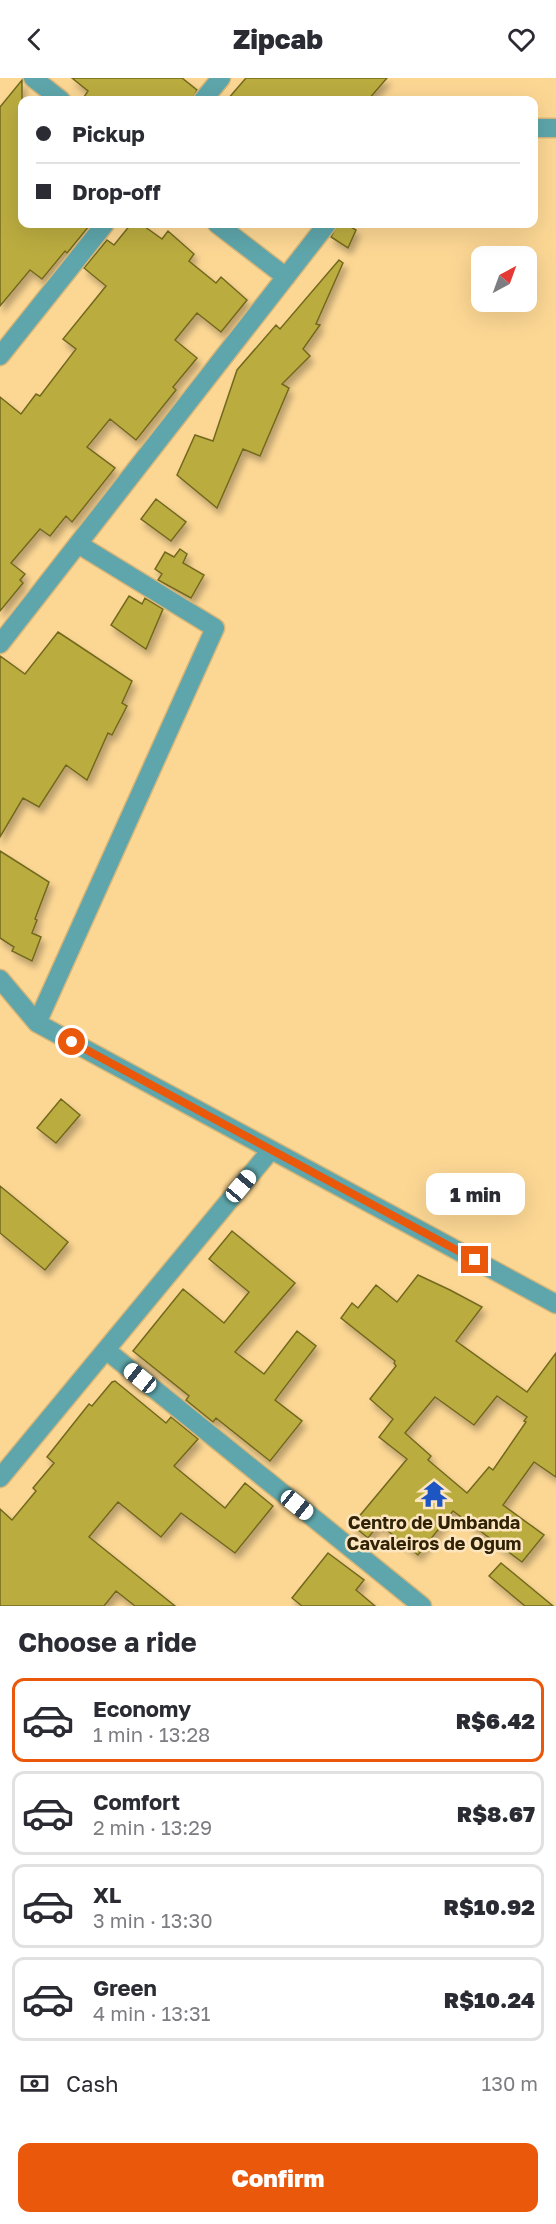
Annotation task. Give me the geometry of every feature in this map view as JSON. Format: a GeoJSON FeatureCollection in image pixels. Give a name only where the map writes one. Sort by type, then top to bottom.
{"type":"FeatureCollection","features":[{"type":"Feature","properties":{"kind":"street"},"geometry":{"type":"LineString","coordinates":[[33,78],[56,96]]}},
{"type":"Feature","properties":{"kind":"street"},"geometry":{"type":"LineString","coordinates":[[206,96],[220,78]]}},
{"type":"Feature","properties":{"kind":"street"},"geometry":{"type":"LineString","coordinates":[[538,128],[556,128]]}},
{"type":"Feature","properties":{"kind":"street"},"geometry":{"type":"LineString","coordinates":[[0,356],[102,228]]}},
{"type":"Feature","properties":{"kind":"street"},"geometry":{"type":"LineString","coordinates":[[222,228],[286,277]]}},
{"type":"Feature","properties":{"kind":"street"},"geometry":{"type":"LineString","coordinates":[[0,644],[324,228]]}},
{"type":"Feature","properties":{"kind":"street"},"geometry":{"type":"LineString","coordinates":[[37,1023],[215,628],[78,544]]}},
{"type":"Feature","properties":{"kind":"street"},"geometry":{"type":"LineString","coordinates":[[0,979],[37,1023],[556,1304]]}},
{"type":"Feature","properties":{"kind":"street"},"geometry":{"type":"LineString","coordinates":[[0,1478],[271,1150]]}},
{"type":"Feature","properties":{"kind":"street"},"geometry":{"type":"LineString","coordinates":[[106,1350],[422,1606]]}},
{"type":"Feature","properties":{"kind":"building"},"geometry":{"type":"Polygon","coordinates":[[[72,78],[182,78],[197,90],[194,96],[85,96],[88,91],[72,78]]]}},
{"type":"Feature","properties":{"kind":"building"},"geometry":{"type":"Polygon","coordinates":[[[246,78],[387,78],[371,96],[230,96],[246,78]]]}},
{"type":"Feature","properties":{"kind":"building"},"geometry":{"type":"Polygon","coordinates":[[[22,80],[22,96],[18,96],[18,228],[88,228],[42,279],[30,270],[0,306],[0,107],[22,80]]]}},
{"type":"Feature","properties":{"kind":"building"},"geometry":{"type":"Polygon","coordinates":[[[128,228],[147,228],[162,239],[168,231],[194,254],[189,261],[216,283],[221,277],[247,300],[221,332],[197,313],[175,340],[197,358],[173,387],[176,390],[136,440],[110,419],[87,447],[115,468],[72,522],[66,516],[50,536],[40,529],[11,563],[25,574],[20,580],[23,583],[0,611],[0,397],[21,414],[36,394],[40,396],[76,349],[63,339],[106,286],[84,268],[107,240],[114,245],[128,228]]]}},
{"type":"Feature","properties":{"kind":"building"},"geometry":{"type":"Polygon","coordinates":[[[336,228],[356,230],[348,248],[331,237],[336,228]]]}},
{"type":"Feature","properties":{"kind":"building"},"geometry":{"type":"Polygon","coordinates":[[[339,260],[343,263],[316,324],[320,325],[303,349],[310,356],[282,384],[289,388],[260,456],[243,449],[217,508],[177,475],[195,435],[213,441],[237,370],[276,325],[280,329],[339,260]]]}},
{"type":"Feature","properties":{"kind":"building"},"geometry":{"type":"Polygon","coordinates":[[[156,499],[186,522],[171,541],[141,519],[156,499]]]}},
{"type":"Feature","properties":{"kind":"building"},"geometry":{"type":"Polygon","coordinates":[[[180,549],[187,554],[183,563],[204,575],[191,598],[158,580],[162,574],[155,569],[165,552],[174,557],[180,549]]]}},
{"type":"Feature","properties":{"kind":"building"},"geometry":{"type":"Polygon","coordinates":[[[129,596],[142,604],[145,598],[163,609],[146,649],[111,625],[129,596]]]}},
{"type":"Feature","properties":{"kind":"building"},"geometry":{"type":"Polygon","coordinates":[[[58,632],[132,681],[122,703],[127,706],[112,735],[108,733],[87,780],[66,765],[39,807],[23,798],[0,837],[0,656],[25,674],[58,632]]]}},
{"type":"Feature","properties":{"kind":"building"},"geometry":{"type":"Polygon","coordinates":[[[0,851],[49,882],[35,919],[37,920],[32,933],[41,937],[32,961],[12,951],[14,947],[0,938],[0,851]]]}},
{"type":"Feature","properties":{"kind":"building"},"geometry":{"type":"Polygon","coordinates":[[[61,1099],[80,1115],[56,1143],[37,1128],[61,1099]]]}},
{"type":"Feature","properties":{"kind":"building"},"geometry":{"type":"Polygon","coordinates":[[[0,1186],[68,1242],[45,1270],[0,1233],[0,1186]]]}},
{"type":"Feature","properties":{"kind":"building"},"geometry":{"type":"Polygon","coordinates":[[[232,1231],[295,1283],[235,1352],[264,1374],[297,1331],[316,1346],[275,1400],[302,1421],[270,1461],[216,1418],[213,1422],[186,1400],[189,1396],[133,1351],[183,1289],[224,1323],[249,1292],[209,1259],[232,1231]]]}},
{"type":"Feature","properties":{"kind":"building"},"geometry":{"type":"Polygon","coordinates":[[[418,1275],[482,1307],[456,1341],[527,1392],[556,1353],[556,1477],[534,1462],[503,1505],[544,1535],[522,1562],[453,1511],[418,1555],[379,1524],[368,1538],[352,1525],[407,1459],[379,1437],[393,1419],[370,1399],[396,1366],[395,1361],[341,1318],[352,1303],[358,1308],[376,1285],[397,1302],[418,1275]],[[497,1396],[474,1425],[435,1397],[405,1433],[431,1456],[428,1460],[467,1493],[489,1467],[493,1470],[526,1422],[524,1421],[527,1417],[497,1396]]]}},
{"type":"Feature","properties":{"kind":"building"},"geometry":{"type":"Polygon","coordinates":[[[115,1381],[166,1423],[171,1417],[198,1439],[174,1466],[225,1508],[245,1483],[273,1506],[235,1553],[181,1513],[161,1537],[118,1502],[89,1537],[175,1606],[135,1606],[116,1591],[104,1606],[0,1606],[0,1509],[12,1520],[36,1491],[33,1488],[54,1463],[47,1457],[89,1404],[92,1406],[115,1381]]]}},
{"type":"Feature","properties":{"kind":"building"},"geometry":{"type":"Polygon","coordinates":[[[328,1553],[364,1580],[356,1590],[375,1606],[302,1606],[292,1598],[328,1553]]]}},
{"type":"Feature","properties":{"kind":"building"},"geometry":{"type":"Polygon","coordinates":[[[501,1563],[553,1606],[525,1606],[489,1576],[501,1563]]]}},
{"type":"Feature","properties":{"kind":"place","name":"Centro de Umbanda Cavaleiros de Ogum"},"geometry":{"type":"Point","coordinates":[434,1494]}},
{"type":"Feature","properties":{"kind":"route"},"geometry":{"type":"LineString","coordinates":[[72,1042],[475,1260]]}}]}
